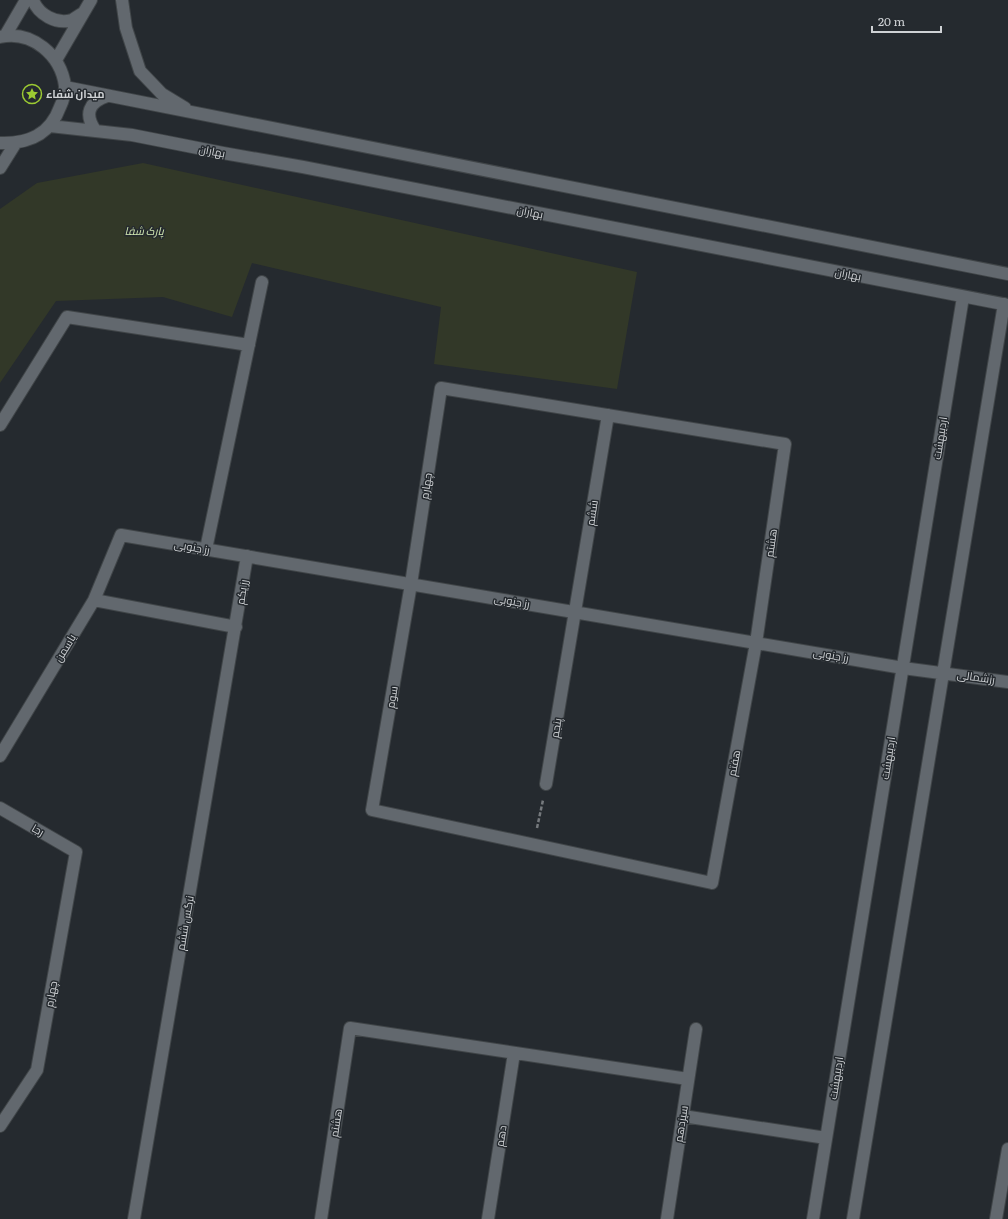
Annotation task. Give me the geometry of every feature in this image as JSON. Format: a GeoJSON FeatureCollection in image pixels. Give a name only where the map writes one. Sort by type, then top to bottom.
{"type":"FeatureCollection","features":[{"type":"Feature","properties":{"kind":"street"},"geometry":{"type":"LineString","coordinates":[[2,36],[26,0]]}},
{"type":"Feature","properties":{"kind":"street"},"geometry":{"type":"LineString","coordinates":[[33,0],[35,6],[45,16],[57,20],[71,20],[83,13]]}},
{"type":"Feature","properties":{"kind":"street"},"geometry":{"type":"LineString","coordinates":[[56,60],[91,0]]}},
{"type":"Feature","properties":{"kind":"street"},"geometry":{"type":"LineString","coordinates":[[122,0],[126,28],[140,71],[162,94],[193,113]]}},
{"type":"Feature","properties":{"kind":"street"},"geometry":{"type":"LineString","coordinates":[[0,143],[15,144],[28,140],[40,134],[50,126],[58,114],[63,101],[65,87],[56,60],[46,49],[34,41],[20,36],[2,36]]}},
{"type":"Feature","properties":{"kind":"street"},"geometry":{"type":"LineString","coordinates":[[65,87],[1008,274]]}},
{"type":"Feature","properties":{"kind":"street"},"geometry":{"type":"LineString","coordinates":[[95,130],[90,123],[88,114],[92,105],[98,99],[107,96]]}},
{"type":"Feature","properties":{"kind":"street","name":"بهاران"},"geometry":{"type":"LineString","coordinates":[[50,126],[132,135],[303,167],[1006,305]]}},
{"type":"Feature","properties":{"kind":"street"},"geometry":{"type":"LineString","coordinates":[[0,168],[15,144]]}},
{"type":"Feature","properties":{"kind":"street"},"geometry":{"type":"LineString","coordinates":[[206,549],[262,282]]}},
{"type":"Feature","properties":{"kind":"street","name":"اردیبهشت"},"geometry":{"type":"LineString","coordinates":[[813,1219],[963,297]]}},
{"type":"Feature","properties":{"kind":"street"},"geometry":{"type":"LineString","coordinates":[[853,1219],[943,672],[1006,305]]}},
{"type":"Feature","properties":{"kind":"street"},"geometry":{"type":"LineString","coordinates":[[0,425],[67,317],[249,345]]}},
{"type":"Feature","properties":{"kind":"street","name":"چهارم"},"geometry":{"type":"LineString","coordinates":[[411,584],[440,388],[608,415]]}},
{"type":"Feature","properties":{"kind":"street","name":"هشتم"},"geometry":{"type":"LineString","coordinates":[[608,415],[785,444],[756,643]]}},
{"type":"Feature","properties":{"kind":"street","name":"ششم"},"geometry":{"type":"LineString","coordinates":[[576,612],[608,415]]}},
{"type":"Feature","properties":{"kind":"street","name":"رز جنوبی"},"geometry":{"type":"LineString","coordinates":[[121,535],[903,668],[943,672]]}},
{"type":"Feature","properties":{"kind":"street","name":"یاسمن"},"geometry":{"type":"LineString","coordinates":[[0,756],[94,600],[121,535]]}},
{"type":"Feature","properties":{"kind":"street","name":"رز یکم"},"geometry":{"type":"LineString","coordinates":[[236,627],[248,556]]}},
{"type":"Feature","properties":{"kind":"street","name":"سوم"},"geometry":{"type":"LineString","coordinates":[[411,584],[372,810],[534,845]]}},
{"type":"Feature","properties":{"kind":"street"},"geometry":{"type":"LineString","coordinates":[[94,600],[236,627]]}},
{"type":"Feature","properties":{"kind":"street","name":"پنجم"},"geometry":{"type":"LineString","coordinates":[[546,784],[576,612]]}},
{"type":"Feature","properties":{"kind":"street","name":"نرگس ششم"},"geometry":{"type":"LineString","coordinates":[[134,1219],[236,627]]}},
{"type":"Feature","properties":{"kind":"street","name":"هفتم"},"geometry":{"type":"LineString","coordinates":[[534,845],[712,883],[756,643]]}},
{"type":"Feature","properties":{"kind":"street","name":"رزشمالی"},"geometry":{"type":"LineString","coordinates":[[943,672],[1008,682]]}},
{"type":"Feature","properties":{"kind":"street","name":"رجا"},"geometry":{"type":"LineString","coordinates":[[0,808],[76,852]]}},
{"type":"Feature","properties":{"kind":"street","name":"چهارم"},"geometry":{"type":"LineString","coordinates":[[0,1126],[37,1070],[76,852]]}},
{"type":"Feature","properties":{"kind":"street","name":"هشتم"},"geometry":{"type":"LineString","coordinates":[[321,1219],[350,1028],[514,1053]]}},
{"type":"Feature","properties":{"kind":"street","name":"سیزدهم"},"geometry":{"type":"LineString","coordinates":[[667,1219],[696,1029]]}},
{"type":"Feature","properties":{"kind":"street"},"geometry":{"type":"LineString","coordinates":[[514,1053],[688,1079]]}},
{"type":"Feature","properties":{"kind":"street","name":"دهم"},"geometry":{"type":"LineString","coordinates":[[488,1219],[514,1053]]}},
{"type":"Feature","properties":{"kind":"street"},"geometry":{"type":"LineString","coordinates":[[683,1116],[826,1138]]}},
{"type":"Feature","properties":{"kind":"street"},"geometry":{"type":"LineString","coordinates":[[996,1219],[1008,1149]]}},
{"type":"Feature","properties":{"kind":"path"},"geometry":{"type":"LineString","coordinates":[[534,845],[546,784]]}},
{"type":"Feature","properties":{"kind":"green space","name":"پارک شفا"},"geometry":{"type":"Polygon","coordinates":[[[143,163],[637,272],[617,389],[434,364],[441,307],[252,263],[232,317],[163,297],[56,301],[0,383],[0,209],[37,183],[143,163]]]}},
{"type":"Feature","properties":{"kind":"place","name":"میدان شفاء"},"geometry":{"type":"Point","coordinates":[32,94]}}]}
